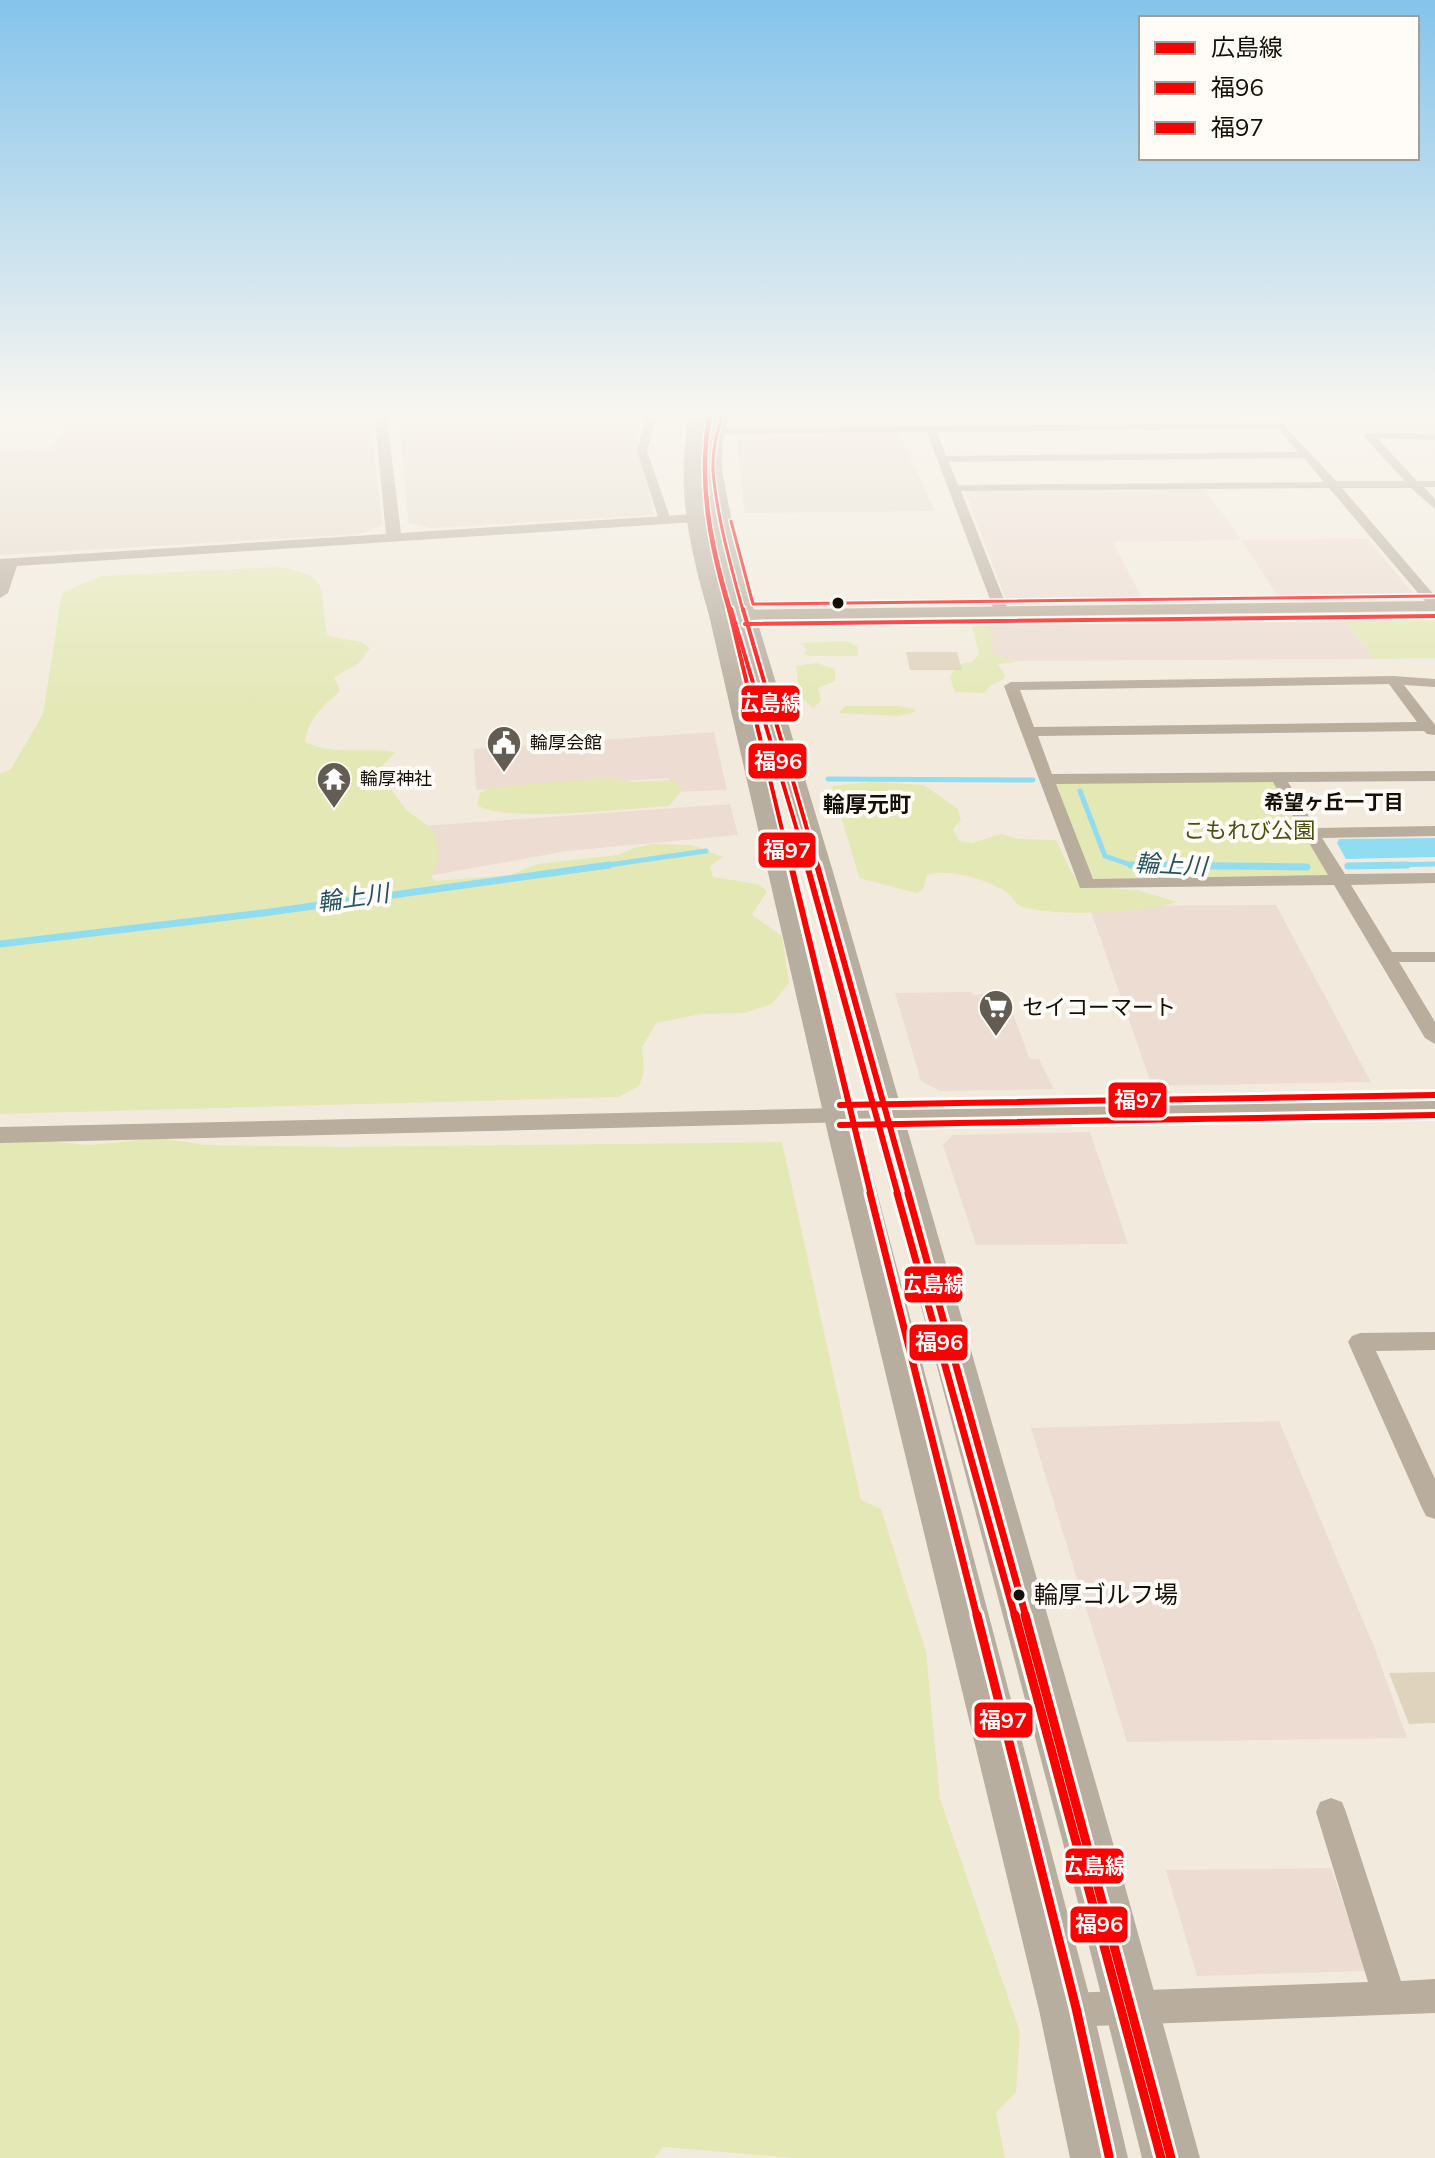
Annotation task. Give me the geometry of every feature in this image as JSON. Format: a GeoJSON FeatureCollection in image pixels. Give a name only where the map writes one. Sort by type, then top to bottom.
{"type":"FeatureCollection","features":[{"type":"Feature","properties":{"kind":"highway"},"geometry":{"type":"LineString","coordinates":[[695,511],[700,555],[732,614],[806,821],[861,1115],[1099,2158]]}},
{"type":"Feature","properties":{"kind":"highway"},"geometry":{"type":"LineString","coordinates":[[719,511],[732,614]]}},
{"type":"Feature","properties":{"kind":"highway"},"geometry":{"type":"LineString","coordinates":[[861,1115],[999,1521],[1133,2007],[1171,2158]]}},
{"type":"Feature","properties":{"kind":"street"},"geometry":{"type":"LineString","coordinates":[[391,511],[394,538]]}},
{"type":"Feature","properties":{"kind":"street"},"geometry":{"type":"LineString","coordinates":[[662,511],[665,520]]}},
{"type":"Feature","properties":{"kind":"street"},"geometry":{"type":"LineString","coordinates":[[961,511],[1001,610]]}},
{"type":"Feature","properties":{"kind":"street"},"geometry":{"type":"LineString","coordinates":[[1354,511],[1435,605]]}},
{"type":"Feature","properties":{"kind":"street"},"geometry":{"type":"LineString","coordinates":[[0,593],[5,563],[696,518]]}},
{"type":"Feature","properties":{"kind":"street"},"geometry":{"type":"LineString","coordinates":[[732,614],[1435,605]]}},
{"type":"Feature","properties":{"kind":"street"},"geometry":{"type":"LineString","coordinates":[[1435,683],[1393,680],[1011,686],[1049,779],[1086,884],[1435,878]]}},
{"type":"Feature","properties":{"kind":"street"},"geometry":{"type":"LineString","coordinates":[[1393,680],[1432,730]]}},
{"type":"Feature","properties":{"kind":"street"},"geometry":{"type":"LineString","coordinates":[[1029,732],[1432,730]]}},
{"type":"Feature","properties":{"kind":"street"},"geometry":{"type":"LineString","coordinates":[[1049,779],[1435,776]]}},
{"type":"Feature","properties":{"kind":"street"},"geometry":{"type":"LineString","coordinates":[[1278,778],[1435,1038]]}},
{"type":"Feature","properties":{"kind":"street"},"geometry":{"type":"LineString","coordinates":[[1310,833],[1435,831]]}},
{"type":"Feature","properties":{"kind":"street"},"geometry":{"type":"LineString","coordinates":[[1386,957],[1435,957]]}},
{"type":"Feature","properties":{"kind":"street"},"geometry":{"type":"LineString","coordinates":[[0,1135],[1435,1105]]}},
{"type":"Feature","properties":{"kind":"street"},"geometry":{"type":"LineString","coordinates":[[1435,1341],[1360,1342],[1435,1508]]}},
{"type":"Feature","properties":{"kind":"street"},"geometry":{"type":"LineString","coordinates":[[1331,1812],[1390,1999]]}},
{"type":"Feature","properties":{"kind":"street"},"geometry":{"type":"LineString","coordinates":[[1066,2010],[1435,1996]]}},
{"type":"Feature","properties":{"kind":"shaded area"},"geometry":{"type":"Polygon","coordinates":[[[0,511],[381,511],[383,525],[360,534],[0,555],[0,511]]]}},
{"type":"Feature","properties":{"kind":"shaded area"},"geometry":{"type":"Polygon","coordinates":[[[408,511],[653,511],[654,515],[430,528],[409,523],[408,511]]]}},
{"type":"Feature","properties":{"kind":"shaded area"},"geometry":{"type":"Polygon","coordinates":[[[745,511],[935,511],[745,513],[745,511]]]}},
{"type":"Feature","properties":{"kind":"shaded area"},"geometry":{"type":"Polygon","coordinates":[[[972,511],[1220,511],[1241,540],[1113,542],[1142,598],[1006,600],[972,511]]]}},
{"type":"Feature","properties":{"kind":"shaded area"},"geometry":{"type":"Polygon","coordinates":[[[1368,539],[1414,595],[1278,596],[1241,540],[1368,539]]]}},
{"type":"Feature","properties":{"kind":"shaded area"},"geometry":{"type":"Polygon","coordinates":[[[1341,616],[1374,659],[992,661],[978,620],[1341,616]]]}},
{"type":"Feature","properties":{"kind":"shaded area"},"geometry":{"type":"Polygon","coordinates":[[[714,732],[727,790],[672,792],[669,778],[476,790],[474,749],[714,732]]]}},
{"type":"Feature","properties":{"kind":"shaded area"},"geometry":{"type":"Polygon","coordinates":[[[730,804],[738,835],[567,851],[423,877],[423,826],[730,804]]]}},
{"type":"Feature","properties":{"kind":"shaded area"},"geometry":{"type":"Polygon","coordinates":[[[1276,905],[1371,1082],[1152,1086],[1089,906],[1276,905]]]}},
{"type":"Feature","properties":{"kind":"shaded area"},"geometry":{"type":"Polygon","coordinates":[[[971,992],[974,995],[1005,993],[1030,1059],[1039,1059],[1054,1089],[940,1091],[921,1081],[895,993],[971,992]]]}},
{"type":"Feature","properties":{"kind":"shaded area"},"geometry":{"type":"Polygon","coordinates":[[[1090,1132],[1128,1244],[976,1245],[943,1145],[953,1135],[1090,1132]]]}},
{"type":"Feature","properties":{"kind":"shaded area"},"geometry":{"type":"Polygon","coordinates":[[[1279,1421],[1375,1649],[1407,1738],[1127,1742],[1031,1428],[1279,1421]]]}},
{"type":"Feature","properties":{"kind":"shaded area"},"geometry":{"type":"Polygon","coordinates":[[[1331,1868],[1366,1971],[1197,1976],[1166,1870],[1331,1868]]]}},
{"type":"Feature","properties":{"kind":"green space"},"geometry":{"type":"Polygon","coordinates":[[[278,567],[309,575],[316,581],[323,596],[328,636],[361,642],[370,648],[359,663],[334,677],[340,691],[313,720],[305,742],[327,749],[395,752],[378,771],[407,811],[434,830],[439,861],[431,876],[435,881],[510,875],[538,864],[618,855],[653,844],[692,845],[723,857],[710,866],[713,877],[758,884],[767,891],[752,915],[782,936],[789,983],[772,1004],[744,1013],[701,1014],[656,1023],[642,1048],[644,1072],[639,1086],[618,1097],[0,1114],[0,774],[11,769],[43,714],[62,593],[101,576],[278,567]]]}},
{"type":"Feature","properties":{"kind":"green space"},"geometry":{"type":"Polygon","coordinates":[[[1341,616],[1435,616],[1435,658],[1374,659],[1341,616]]]}},
{"type":"Feature","properties":{"kind":"green space"},"geometry":{"type":"Polygon","coordinates":[[[971,621],[990,628],[994,636],[991,640],[993,655],[1018,662],[998,664],[1005,675],[1004,679],[984,693],[955,692],[950,677],[956,665],[971,662],[979,655],[971,621]]]}},
{"type":"Feature","properties":{"kind":"green space"},"geometry":{"type":"Polygon","coordinates":[[[847,641],[857,646],[858,656],[810,656],[804,654],[807,649],[799,643],[847,641]]]}},
{"type":"Feature","properties":{"kind":"green space"},"geometry":{"type":"Polygon","coordinates":[[[817,663],[835,669],[835,681],[818,688],[821,701],[813,708],[800,696],[796,666],[817,663]]]}},
{"type":"Feature","properties":{"kind":"green space"},"geometry":{"type":"Polygon","coordinates":[[[845,706],[898,706],[915,709],[915,712],[899,716],[839,713],[845,706]]]}},
{"type":"Feature","properties":{"kind":"green space"},"geometry":{"type":"Polygon","coordinates":[[[609,777],[633,782],[673,780],[682,790],[669,806],[598,812],[513,813],[491,811],[477,805],[480,793],[490,788],[609,777]]]}},
{"type":"Feature","properties":{"kind":"green space","name":"こもれび公園"},"geometry":{"type":"Polygon","coordinates":[[[1278,778],[1341,881],[1106,888],[1137,890],[1177,902],[1145,909],[1100,912],[1056,912],[1023,907],[1002,889],[957,874],[927,875],[923,890],[916,893],[863,879],[859,877],[832,786],[873,782],[924,785],[958,809],[961,821],[953,829],[959,841],[972,843],[1001,834],[1019,839],[1056,840],[1081,884],[1049,779],[1278,778]]]}},
{"type":"Feature","properties":{"kind":"green space"},"geometry":{"type":"Polygon","coordinates":[[[161,1138],[204,1145],[344,1147],[782,1142],[861,1500],[881,1509],[926,1652],[940,1799],[1020,2032],[1016,2092],[996,2113],[1005,2158],[794,2158],[663,2147],[654,2158],[0,2158],[0,1142],[30,1140],[91,1145],[161,1138]]]}},
{"type":"Feature","properties":{"kind":"water"},"geometry":{"type":"Polygon","coordinates":[[[1435,838],[1435,857],[1346,859],[1337,843],[1339,839],[1435,838]]]}},
{"type":"Feature","properties":{"kind":"building"},"geometry":{"type":"Polygon","coordinates":[[[906,652],[957,652],[962,670],[910,670],[906,652]]]}},
{"type":"Feature","properties":{"kind":"building"},"geometry":{"type":"Polygon","coordinates":[[[1435,1672],[1435,1723],[1409,1724],[1389,1673],[1435,1672]]]}},
{"type":"Feature","properties":{"kind":"waterway","name":"輪上川"},"geometry":{"type":"LineString","coordinates":[[828,779],[1033,780]]}},
{"type":"Feature","properties":{"kind":"waterway","name":"輪上川"},"geometry":{"type":"LineString","coordinates":[[1080,791],[1105,856],[1131,865]]}},
{"type":"Feature","properties":{"kind":"waterway","name":"輪上川"},"geometry":{"type":"LineString","coordinates":[[594,867],[706,851]]}},
{"type":"Feature","properties":{"kind":"waterway","name":"輪上川"},"geometry":{"type":"LineString","coordinates":[[1407,865],[1348,866],[1435,864]]}},
{"type":"Feature","properties":{"kind":"waterway","name":"輪上川"},"geometry":{"type":"LineString","coordinates":[[0,944],[263,913],[609,865]]}},
{"type":"Feature","properties":{"kind":"waterway","name":"輪上川"},"geometry":{"type":"LineString","coordinates":[[1131,865],[1307,867]]}},
{"type":"Feature","properties":{"kind":"waterway","name":"輪上川"},"geometry":{"type":"LineString","coordinates":[[1131,865],[1137,867]]}},
{"type":"Feature","properties":{"kind":"transit line","name":"福97"},"geometry":{"type":"LineString","coordinates":[[706,511],[857,1141],[1076,2008],[1109,2156]]}},
{"type":"Feature","properties":{"kind":"transit line","name":"福96"},"geometry":{"type":"LineString","coordinates":[[708,511],[728,601],[818,903],[1161,2158]]}},
{"type":"Feature","properties":{"kind":"transit line","name":"広島線"},"geometry":{"type":"LineString","coordinates":[[720,511],[730,564],[820,875],[1088,1843],[1171,2158]]}},
{"type":"Feature","properties":{"kind":"transit line","name":"福97"},"geometry":{"type":"LineString","coordinates":[[731,521],[753,604],[1435,596]]}},
{"type":"Feature","properties":{"kind":"transit line","name":"福96"},"geometry":{"type":"LineString","coordinates":[[745,624],[1435,616]]}},
{"type":"Feature","properties":{"kind":"transit line","name":"福97"},"geometry":{"type":"LineString","coordinates":[[840,1105],[1435,1095]]}},
{"type":"Feature","properties":{"kind":"transit line","name":"福96"},"geometry":{"type":"LineString","coordinates":[[840,1125],[1435,1115]]}},
{"type":"Feature","properties":{"kind":"place","name":"輪厚会館"},"geometry":{"type":"Point","coordinates":[504,774]}},
{"type":"Feature","properties":{"kind":"place","name":"輪厚神社"},"geometry":{"type":"Point","coordinates":[334,810]}},
{"type":"Feature","properties":{"kind":"place","name":"セイコーマート"},"geometry":{"type":"Point","coordinates":[996,1038]}},
{"type":"Feature","properties":{"kind":"place","name":"輪厚ゴルフ場"},"geometry":{"type":"Point","coordinates":[1019,1595]}},
{"type":"Feature","properties":{"kind":"district","name":"希望ヶ丘一丁目"},"geometry":{"type":"Point","coordinates":[1334,802]}},
{"type":"Feature","properties":{"kind":"district","name":"輪厚元町"},"geometry":{"type":"Point","coordinates":[867,804]}}]}
